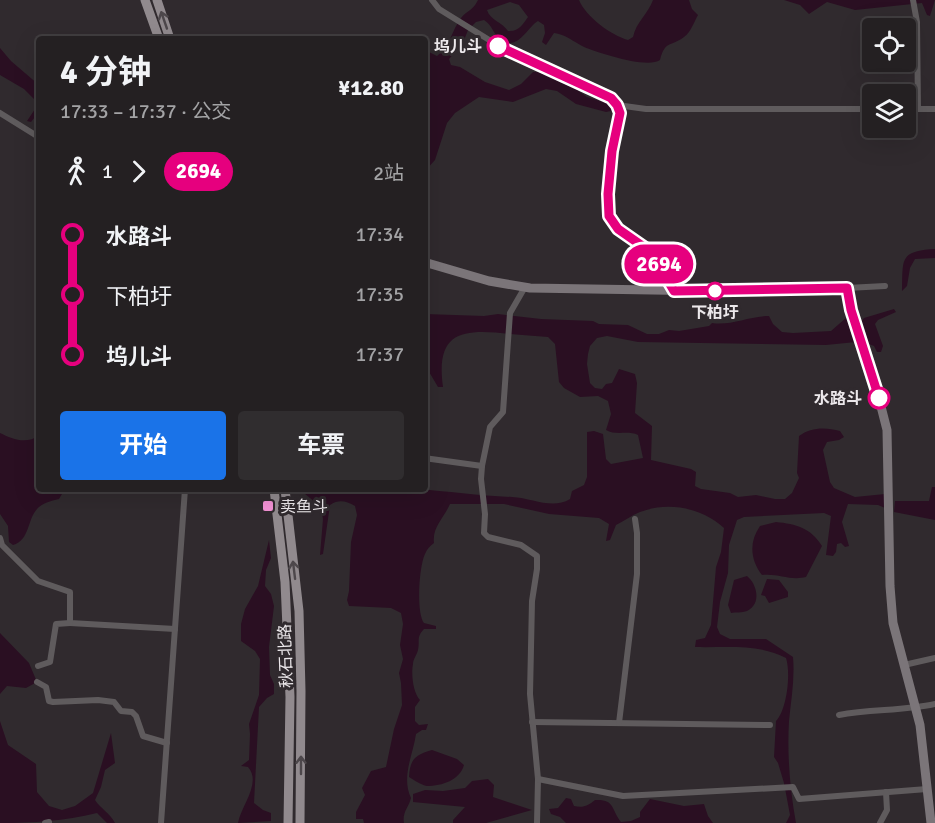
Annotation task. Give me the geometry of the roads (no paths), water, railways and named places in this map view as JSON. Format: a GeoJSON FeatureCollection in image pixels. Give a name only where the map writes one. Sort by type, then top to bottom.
{"type":"FeatureCollection","features":[{"type":"Feature","properties":{"kind":"main road"},"geometry":{"type":"LineString","coordinates":[[145,0],[158,36]]}},
{"type":"Feature","properties":{"kind":"main road"},"geometry":{"type":"LineString","coordinates":[[157,0],[169,36]]}},
{"type":"Feature","properties":{"kind":"main road","name":"秋石北路"},"geometry":{"type":"LineString","coordinates":[[274,492],[285,582],[290,697],[288,823]]}},
{"type":"Feature","properties":{"kind":"main road","name":"秋石北路"},"geometry":{"type":"LineString","coordinates":[[285,492],[299,611],[300,823]]}},
{"type":"Feature","properties":{"kind":"street"},"geometry":{"type":"LineString","coordinates":[[432,0],[439,9],[507,51],[611,98],[617,105],[620,122],[612,151],[608,194],[609,216],[618,229],[651,252],[674,291]]}},
{"type":"Feature","properties":{"kind":"street"},"geometry":{"type":"LineString","coordinates":[[913,0],[917,22],[918,109],[935,110]]}},
{"type":"Feature","properties":{"kind":"street"},"geometry":{"type":"LineString","coordinates":[[617,105],[646,108],[862,109]]}},
{"type":"Feature","properties":{"kind":"street"},"geometry":{"type":"LineString","coordinates":[[0,113],[36,135]]}},
{"type":"Feature","properties":{"kind":"street"},"geometry":{"type":"LineString","coordinates":[[428,263],[489,281],[525,287],[674,291],[885,286]]}},
{"type":"Feature","properties":{"kind":"street"},"geometry":{"type":"LineString","coordinates":[[525,287],[510,313],[503,412],[490,427],[481,479],[485,514],[484,532],[488,537],[521,545],[537,556],[532,601],[530,694],[538,779],[537,823]]}},
{"type":"Feature","properties":{"kind":"street"},"geometry":{"type":"LineString","coordinates":[[847,288],[851,310],[875,383],[887,430],[890,586],[893,623],[920,725],[931,823]]}},
{"type":"Feature","properties":{"kind":"street"},"geometry":{"type":"LineString","coordinates":[[428,459],[482,466]]}},
{"type":"Feature","properties":{"kind":"street"},"geometry":{"type":"LineString","coordinates":[[161,823],[185,492]]}},
{"type":"Feature","properties":{"kind":"street"},"geometry":{"type":"LineString","coordinates":[[619,723],[637,574],[635,519]]}},
{"type":"Feature","properties":{"kind":"street"},"geometry":{"type":"LineString","coordinates":[[0,538],[2,545],[38,581],[70,592],[70,622]]}},
{"type":"Feature","properties":{"kind":"street"},"geometry":{"type":"LineString","coordinates":[[38,666],[50,662],[56,624],[70,622],[175,629]]}},
{"type":"Feature","properties":{"kind":"street"},"geometry":{"type":"LineString","coordinates":[[904,665],[935,658]]}},
{"type":"Feature","properties":{"kind":"street"},"geometry":{"type":"LineString","coordinates":[[37,682],[46,687],[49,701],[114,702],[121,711],[132,712],[136,716],[143,736],[167,743]]}},
{"type":"Feature","properties":{"kind":"street"},"geometry":{"type":"LineString","coordinates":[[840,715],[935,704]]}},
{"type":"Feature","properties":{"kind":"street"},"geometry":{"type":"LineString","coordinates":[[532,722],[770,725]]}},
{"type":"Feature","properties":{"kind":"street"},"geometry":{"type":"LineString","coordinates":[[538,779],[623,796],[793,787],[799,799],[927,789]]}},
{"type":"Feature","properties":{"kind":"street"},"geometry":{"type":"LineString","coordinates":[[880,823],[887,810],[886,792]]}},
{"type":"Feature","properties":{"kind":"place","name":"坞儿斗"},"geometry":{"type":"Point","coordinates":[498,46]}},
{"type":"Feature","properties":{"kind":"place","name":"下柏圩"},"geometry":{"type":"Point","coordinates":[715,291]}},
{"type":"Feature","properties":{"kind":"place","name":"水路斗"},"geometry":{"type":"Point","coordinates":[879,398]}},
{"type":"Feature","properties":{"kind":"place","name":"卖鱼斗"},"geometry":{"type":"Point","coordinates":[268,506]}}]}
